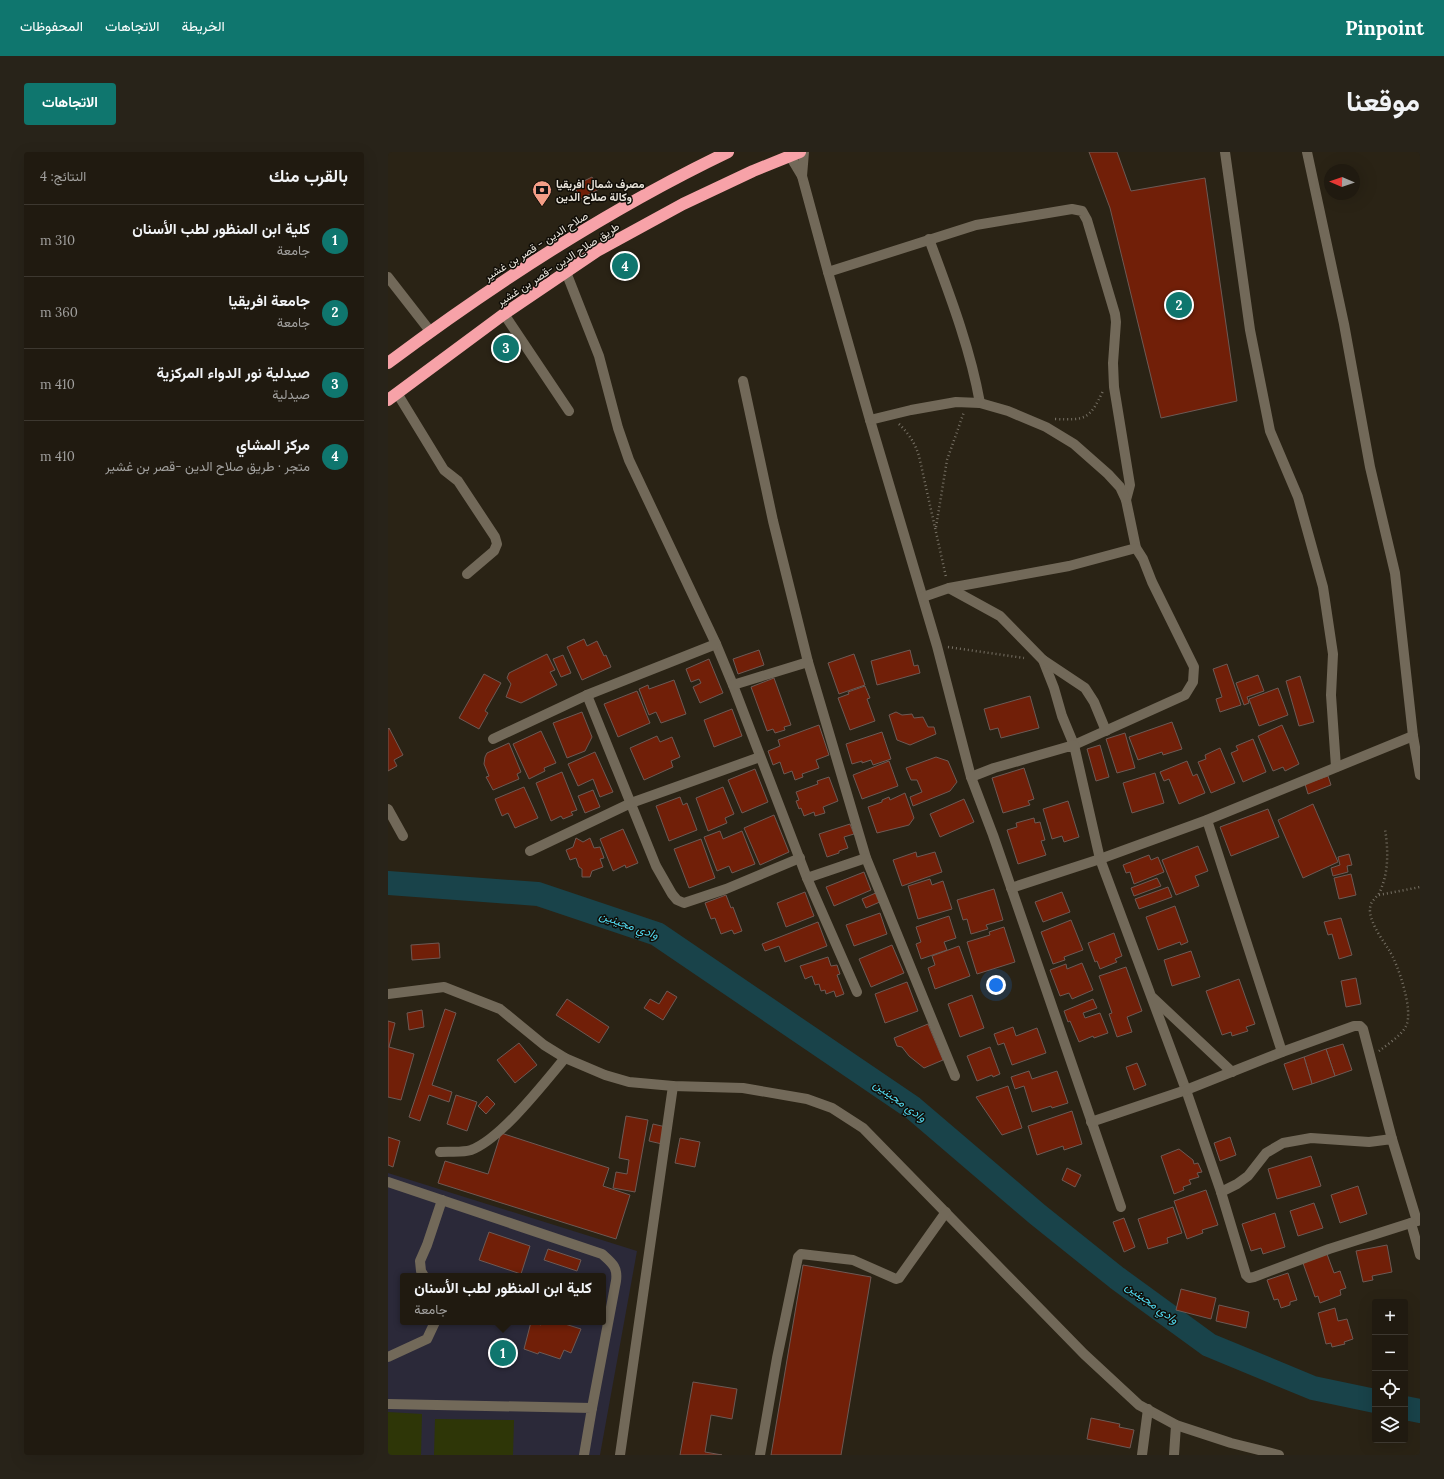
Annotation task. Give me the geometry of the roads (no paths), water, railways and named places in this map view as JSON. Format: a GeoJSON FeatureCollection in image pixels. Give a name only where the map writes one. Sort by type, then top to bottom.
{"type":"FeatureCollection","features":[{"type":"Feature","properties":{"kind":"highway"},"geometry":{"type":"LineString","coordinates":[[705,163],[719,152]]}},
{"type":"Feature","properties":{"kind":"highway","name":"صلاح الدين - قصر بن غشير"},"geometry":{"type":"LineString","coordinates":[[388,363],[430,331],[497,285],[561,244],[651,192],[728,152]]}},
{"type":"Feature","properties":{"kind":"highway","name":"طريق صلاح الدين -قصر بن غشير"},"geometry":{"type":"LineString","coordinates":[[392,396],[504,314],[597,251],[683,204],[753,171],[795,154]]}},
{"type":"Feature","properties":{"kind":"street"},"geometry":{"type":"LineString","coordinates":[[802,176],[804,152]]}},
{"type":"Feature","properties":{"kind":"street"},"geometry":{"type":"LineString","coordinates":[[1225,152],[1250,330],[1270,431],[1298,497],[1323,587],[1333,654],[1332,695],[1336,767]]}},
{"type":"Feature","properties":{"kind":"street"},"geometry":{"type":"LineString","coordinates":[[1307,152],[1345,331],[1370,467],[1395,573],[1413,736],[1420,774]]}},
{"type":"Feature","properties":{"kind":"street"},"geometry":{"type":"LineString","coordinates":[[795,154],[870,420],[938,646],[971,777],[993,835],[1121,1207]]}},
{"type":"Feature","properties":{"kind":"street"},"geometry":{"type":"LineString","coordinates":[[828,272],[976,225],[1072,209],[1082,211],[1087,220],[1115,314],[1116,322],[1113,363],[1114,387],[1130,485],[1126,500]]}},
{"type":"Feature","properties":{"kind":"street"},"geometry":{"type":"LineString","coordinates":[[929,239],[972,365],[980,403]]}},
{"type":"Feature","properties":{"kind":"street"},"geometry":{"type":"LineString","coordinates":[[566,272],[599,356],[618,428],[629,460],[716,644],[807,878],[857,992]]}},
{"type":"Feature","properties":{"kind":"street"},"geometry":{"type":"LineString","coordinates":[[388,277],[430,331]]}},
{"type":"Feature","properties":{"kind":"street"},"geometry":{"type":"LineString","coordinates":[[504,314],[568,411]]}},
{"type":"Feature","properties":{"kind":"street"},"geometry":{"type":"LineString","coordinates":[[743,381],[773,521],[808,662],[866,858],[955,1076]]}},
{"type":"Feature","properties":{"kind":"street"},"geometry":{"type":"LineString","coordinates":[[392,396],[444,470],[458,481],[496,537],[494,550],[467,574]]}},
{"type":"Feature","properties":{"kind":"street"},"geometry":{"type":"LineString","coordinates":[[870,420],[956,402],[980,403],[1008,411],[1046,427],[1074,444],[1108,474],[1120,487],[1126,500],[1136,548],[1144,559],[1152,582],[1194,667],[1193,682],[1184,695],[1074,746],[994,768],[971,777]]}},
{"type":"Feature","properties":{"kind":"street"},"geometry":{"type":"LineString","coordinates":[[923,597],[949,588],[1069,566],[1136,548]]}},
{"type":"Feature","properties":{"kind":"street"},"geometry":{"type":"LineString","coordinates":[[949,588],[1000,616],[1043,660],[1085,688],[1094,702],[1106,731]]}},
{"type":"Feature","properties":{"kind":"street"},"geometry":{"type":"LineString","coordinates":[[493,739],[587,695],[716,644]]}},
{"type":"Feature","properties":{"kind":"street"},"geometry":{"type":"LineString","coordinates":[[1043,660],[1074,746],[1100,859],[1186,1090],[1221,1192],[1246,1275],[1249,1278],[1329,1249],[1416,1221]]}},
{"type":"Feature","properties":{"kind":"street"},"geometry":{"type":"LineString","coordinates":[[733,685],[808,662]]}},
{"type":"Feature","properties":{"kind":"street"},"geometry":{"type":"LineString","coordinates":[[587,695],[656,866],[677,900],[684,903],[726,889],[800,858]]}},
{"type":"Feature","properties":{"kind":"street"},"geometry":{"type":"LineString","coordinates":[[1011,888],[1100,859],[1207,820],[1413,736]]}},
{"type":"Feature","properties":{"kind":"street"},"geometry":{"type":"LineString","coordinates":[[530,851],[631,803],[760,757]]}},
{"type":"Feature","properties":{"kind":"street"},"geometry":{"type":"LineString","coordinates":[[388,809],[403,836]]}},
{"type":"Feature","properties":{"kind":"street"},"geometry":{"type":"LineString","coordinates":[[1207,820],[1282,1052]]}},
{"type":"Feature","properties":{"kind":"street"},"geometry":{"type":"LineString","coordinates":[[807,878],[866,858]]}},
{"type":"Feature","properties":{"kind":"street"},"geometry":{"type":"LineString","coordinates":[[388,994],[444,987],[500,1009],[544,1045],[565,1058],[605,1075],[629,1082],[672,1086],[743,1088],[807,1099],[832,1108],[863,1128],[1084,1354],[1139,1404],[1176,1425],[1279,1455]]}},
{"type":"Feature","properties":{"kind":"street"},"geometry":{"type":"LineString","coordinates":[[1151,996],[1232,1072]]}},
{"type":"Feature","properties":{"kind":"street"},"geometry":{"type":"LineString","coordinates":[[1091,1122],[1186,1090],[1282,1052],[1354,1026],[1360,1026],[1363,1029],[1392,1140],[1416,1221],[1420,1255]]}},
{"type":"Feature","properties":{"kind":"street"},"geometry":{"type":"LineString","coordinates":[[440,1152],[470,1150],[488,1141],[531,1098],[565,1058]]}},
{"type":"Feature","properties":{"kind":"street"},"geometry":{"type":"LineString","coordinates":[[620,1455],[672,1086]]}},
{"type":"Feature","properties":{"kind":"street"},"geometry":{"type":"LineString","coordinates":[[1221,1192],[1237,1184],[1248,1176],[1266,1154],[1283,1143],[1311,1138],[1369,1142],[1392,1140]]}},
{"type":"Feature","properties":{"kind":"street"},"geometry":{"type":"LineString","coordinates":[[388,1182],[602,1254],[613,1264],[617,1273],[616,1281],[584,1455]]}},
{"type":"Feature","properties":{"kind":"street"},"geometry":{"type":"LineString","coordinates":[[422,1273],[420,1261],[442,1200]]}},
{"type":"Feature","properties":{"kind":"street"},"geometry":{"type":"LineString","coordinates":[[760,1455],[798,1257],[801,1254],[854,1260],[896,1279],[899,1278],[946,1212]]}},
{"type":"Feature","properties":{"kind":"street"},"geometry":{"type":"LineString","coordinates":[[388,1358],[427,1339],[434,1325]]}},
{"type":"Feature","properties":{"kind":"street"},"geometry":{"type":"LineString","coordinates":[[388,1404],[592,1408]]}},
{"type":"Feature","properties":{"kind":"street"},"geometry":{"type":"LineString","coordinates":[[1142,1455],[1148,1409]]}},
{"type":"Feature","properties":{"kind":"street"},"geometry":{"type":"LineString","coordinates":[[1174,1455],[1176,1425]]}},
{"type":"Feature","properties":{"kind":"waterway","name":"وادي مجينين"},"geometry":{"type":"LineString","coordinates":[[388,883],[538,894],[657,934],[913,1108],[1037,1214],[1117,1278],[1209,1345],[1313,1388],[1372,1400]]}},
{"type":"Feature","properties":{"kind":"waterway","name":"وادي مجينين"},"geometry":{"type":"LineString","coordinates":[[1408,1409],[1420,1411]]}},
{"type":"Feature","properties":{"kind":"place","name":"مصرف شمال افريقيا وكالة صلاح الدين"},"geometry":{"type":"Point","coordinates":[542,207]}},
{"type":"Feature","properties":{"kind":"place","name":"مركز المشاي"},"geometry":{"type":"Point","coordinates":[625,266]}},
{"type":"Feature","properties":{"kind":"place","name":"جامعة افريقيا"},"geometry":{"type":"Point","coordinates":[1179,305]}},
{"type":"Feature","properties":{"kind":"place","name":"صيدلية نور الدواء المركزية"},"geometry":{"type":"Point","coordinates":[506,348]}},
{"type":"Feature","properties":{"kind":"place","name":"كلية ابن المنظور لطب الأسنان"},"geometry":{"type":"Point","coordinates":[503,1353]}}]}
